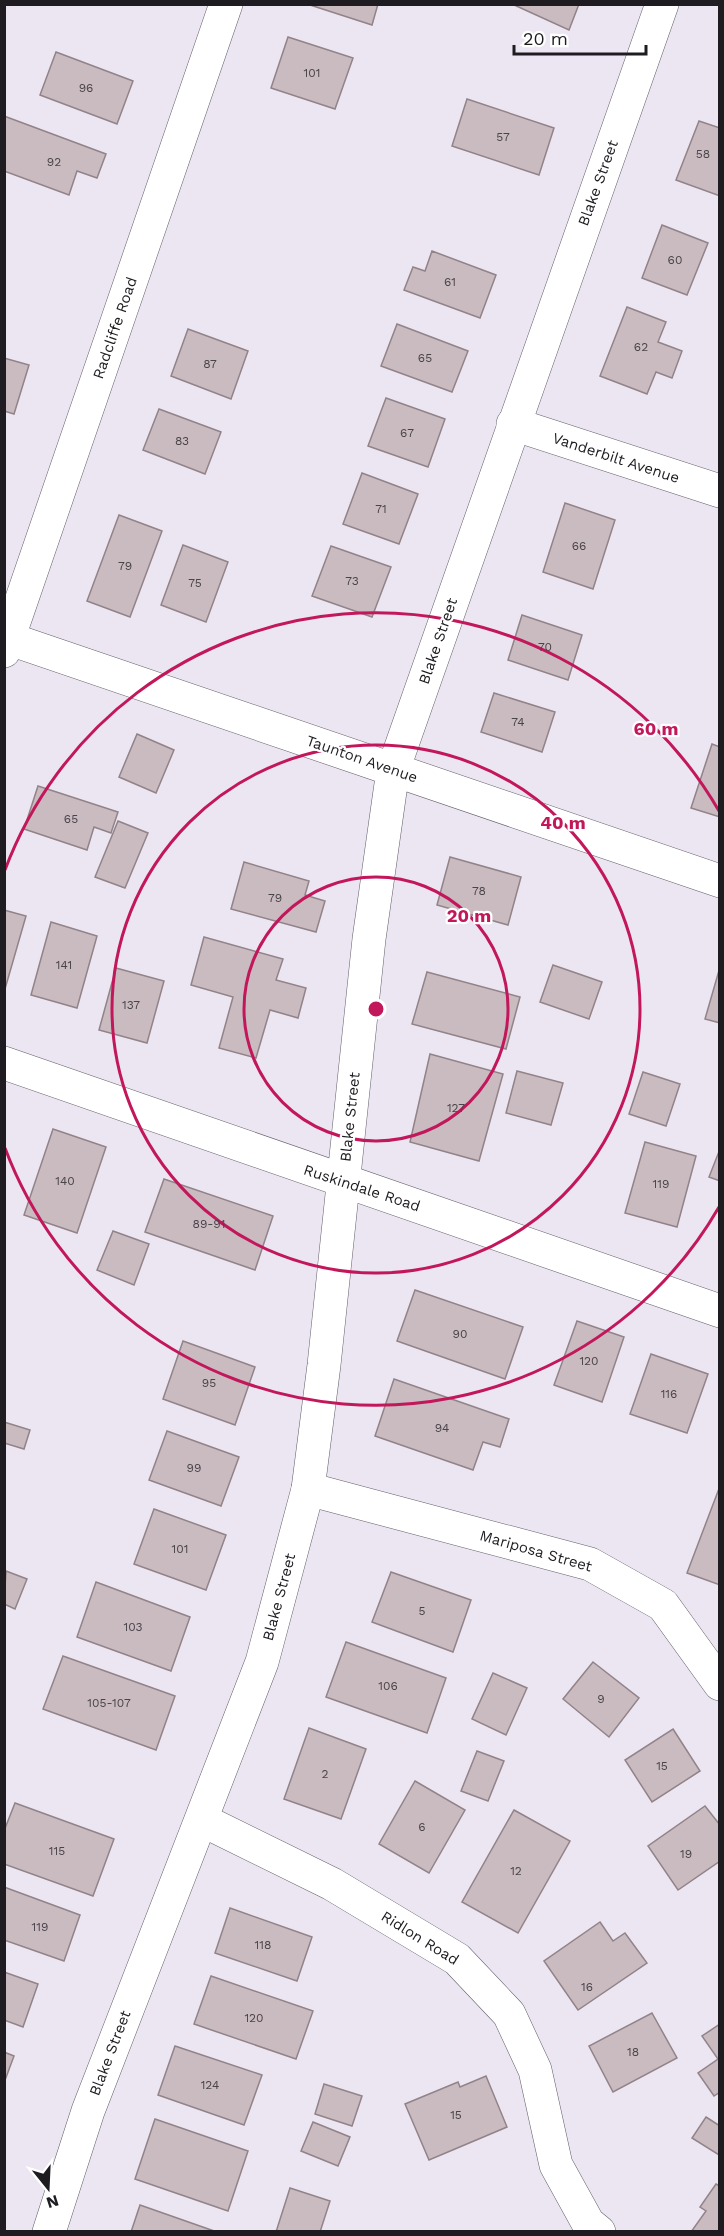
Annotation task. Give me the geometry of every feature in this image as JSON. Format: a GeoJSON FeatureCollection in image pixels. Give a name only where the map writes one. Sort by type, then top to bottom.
{"type":"FeatureCollection","features":[{"type":"Feature","properties":{"kind":"street","name":"Radcliffe Road"},"geometry":{"type":"LineString","coordinates":[[6,642],[226,4]]}},
{"type":"Feature","properties":{"kind":"street","name":"Blake Street"},"geometry":{"type":"LineString","coordinates":[[49,2232],[87,2111],[262,1662],[308,1489],[324,1365],[369,939],[393,770],[662,4]]}},
{"type":"Feature","properties":{"kind":"street","name":"Vanderbilt Avenue"},"geometry":{"type":"LineString","coordinates":[[513,424],[720,491]]}},
{"type":"Feature","properties":{"kind":"street","name":"Taunton Avenue"},"geometry":{"type":"LineString","coordinates":[[6,642],[720,881]]}},
{"type":"Feature","properties":{"kind":"street","name":"Ruskindale Road"},"geometry":{"type":"LineString","coordinates":[[4,1063],[720,1311]]}},
{"type":"Feature","properties":{"kind":"street","name":"Mariposa Street"},"geometry":{"type":"LineString","coordinates":[[308,1489],[591,1564],[663,1605],[720,1684]]}},
{"type":"Feature","properties":{"kind":"street","name":"Ridlon Road"},"geometry":{"type":"LineString","coordinates":[[202,1820],[332,1884],[457,1959],[509,2014],[535,2070],[556,2165],[588,2223],[599,2232]]}},
{"type":"Feature","properties":{"kind":"building"},"geometry":{"type":"Polygon","coordinates":[[[307,4],[378,4],[372,25],[307,4]]]}},
{"type":"Feature","properties":{"kind":"building"},"geometry":{"type":"Polygon","coordinates":[[[512,4],[579,4],[569,30],[512,4]]]}},
{"type":"Feature","properties":{"kind":"building"},"geometry":{"type":"Polygon","coordinates":[[[288,37],[353,58],[335,109],[271,88],[288,37]]]}},
{"type":"Feature","properties":{"kind":"building"},"geometry":{"type":"Polygon","coordinates":[[[56,52],[133,81],[117,124],[40,95],[56,52]]]}},
{"type":"Feature","properties":{"kind":"building"},"geometry":{"type":"Polygon","coordinates":[[[467,99],[554,128],[539,175],[452,146],[467,99]]]}},
{"type":"Feature","properties":{"kind":"building"},"geometry":{"type":"Polygon","coordinates":[[[4,116],[106,154],[97,178],[77,171],[69,195],[4,171],[4,116]]]}},
{"type":"Feature","properties":{"kind":"building"},"geometry":{"type":"Polygon","coordinates":[[[699,121],[720,128],[720,196],[676,180],[699,121]]]}},
{"type":"Feature","properties":{"kind":"building"},"geometry":{"type":"Polygon","coordinates":[[[662,225],[708,243],[687,295],[642,278],[662,225]]]}},
{"type":"Feature","properties":{"kind":"building"},"geometry":{"type":"Polygon","coordinates":[[[432,251],[496,275],[480,318],[404,290],[413,267],[425,271],[432,251]]]}},
{"type":"Feature","properties":{"kind":"building"},"geometry":{"type":"Polygon","coordinates":[[[627,307],[666,322],[658,342],[682,351],[672,378],[656,372],[647,394],[600,376],[627,307]]]}},
{"type":"Feature","properties":{"kind":"building"},"geometry":{"type":"Polygon","coordinates":[[[397,324],[468,351],[452,392],[381,366],[397,324]]]}},
{"type":"Feature","properties":{"kind":"building"},"geometry":{"type":"Polygon","coordinates":[[[188,329],[248,351],[231,399],[171,376],[188,329]]]}},
{"type":"Feature","properties":{"kind":"building"},"geometry":{"type":"Polygon","coordinates":[[[4,358],[29,365],[14,414],[4,411],[4,358]]]}},
{"type":"Feature","properties":{"kind":"building"},"geometry":{"type":"Polygon","coordinates":[[[386,398],[445,419],[428,467],[368,446],[386,398]]]}},
{"type":"Feature","properties":{"kind":"building"},"geometry":{"type":"Polygon","coordinates":[[[159,409],[221,432],[205,474],[143,450],[159,409]]]}},
{"type":"Feature","properties":{"kind":"building"},"geometry":{"type":"Polygon","coordinates":[[[362,473],[418,494],[399,544],[343,524],[362,473]]]}},
{"type":"Feature","properties":{"kind":"building"},"geometry":{"type":"Polygon","coordinates":[[[565,503],[615,520],[593,589],[543,572],[565,503]]]}},
{"type":"Feature","properties":{"kind":"building"},"geometry":{"type":"Polygon","coordinates":[[[119,515],[162,531],[130,617],[87,601],[119,515]]]}},
{"type":"Feature","properties":{"kind":"building"},"geometry":{"type":"Polygon","coordinates":[[[183,545],[228,562],[206,622],[161,605],[183,545]]]}},
{"type":"Feature","properties":{"kind":"building"},"geometry":{"type":"Polygon","coordinates":[[[331,546],[391,567],[372,617],[312,596],[331,546]]]}},
{"type":"Feature","properties":{"kind":"building"},"geometry":{"type":"Polygon","coordinates":[[[522,615],[582,635],[568,680],[508,660],[522,615]]]}},
{"type":"Feature","properties":{"kind":"building"},"geometry":{"type":"Polygon","coordinates":[[[494,693],[555,712],[542,752],[481,732],[494,693]]]}},
{"type":"Feature","properties":{"kind":"building"},"geometry":{"type":"Polygon","coordinates":[[[137,734],[174,750],[156,793],[119,777],[137,734]]]}},
{"type":"Feature","properties":{"kind":"building"},"geometry":{"type":"Polygon","coordinates":[[[712,744],[720,747],[720,817],[691,808],[712,744]]]}},
{"type":"Feature","properties":{"kind":"building"},"geometry":{"type":"Polygon","coordinates":[[[38,786],[118,812],[111,833],[94,827],[87,850],[24,829],[38,786]]]}},
{"type":"Feature","properties":{"kind":"building"},"geometry":{"type":"Polygon","coordinates":[[[118,821],[148,833],[125,888],[95,877],[118,821]]]}},
{"type":"Feature","properties":{"kind":"building"},"geometry":{"type":"Polygon","coordinates":[[[450,857],[521,877],[508,925],[437,905],[450,857]]]}},
{"type":"Feature","properties":{"kind":"building"},"geometry":{"type":"Polygon","coordinates":[[[244,862],[309,881],[305,895],[325,901],[316,932],[231,909],[244,862]]]}},
{"type":"Feature","properties":{"kind":"building"},"geometry":{"type":"Polygon","coordinates":[[[4,910],[26,916],[5,989],[4,989],[4,910]]]}},
{"type":"Feature","properties":{"kind":"building"},"geometry":{"type":"Polygon","coordinates":[[[51,922],[97,936],[77,1008],[31,995],[51,922]]]}},
{"type":"Feature","properties":{"kind":"building"},"geometry":{"type":"Polygon","coordinates":[[[204,937],[283,959],[276,980],[306,988],[298,1018],[270,1010],[256,1058],[219,1048],[233,997],[191,985],[204,937]]]}},
{"type":"Feature","properties":{"kind":"building"},"geometry":{"type":"Polygon","coordinates":[[[553,965],[602,982],[589,1019],[540,1002],[553,965]]]}},
{"type":"Feature","properties":{"kind":"building"},"geometry":{"type":"Polygon","coordinates":[[[720,967],[720,1023],[705,1019],[720,967]]]}},
{"type":"Feature","properties":{"kind":"building"},"geometry":{"type":"Polygon","coordinates":[[[116,968],[164,981],[147,1043],[99,1030],[116,968]]]}},
{"type":"Feature","properties":{"kind":"building"},"geometry":{"type":"Polygon","coordinates":[[[427,972],[520,997],[506,1049],[412,1024],[427,972]]]}},
{"type":"Feature","properties":{"kind":"building"},"geometry":{"type":"Polygon","coordinates":[[[430,1054],[503,1074],[479,1161],[410,1142],[430,1054]]]}},
{"type":"Feature","properties":{"kind":"building"},"geometry":{"type":"Polygon","coordinates":[[[517,1071],[563,1083],[551,1125],[506,1113],[517,1071]]]}},
{"type":"Feature","properties":{"kind":"building"},"geometry":{"type":"Polygon","coordinates":[[[643,1072],[680,1084],[666,1126],[629,1114],[643,1072]]]}},
{"type":"Feature","properties":{"kind":"building"},"geometry":{"type":"Polygon","coordinates":[[[53,1129],[106,1147],[77,1233],[24,1215],[53,1129]]]}},
{"type":"Feature","properties":{"kind":"building"},"geometry":{"type":"Polygon","coordinates":[[[645,1142],[696,1156],[677,1227],[625,1213],[645,1142]]]}},
{"type":"Feature","properties":{"kind":"building"},"geometry":{"type":"Polygon","coordinates":[[[720,1149],[720,1181],[709,1177],[720,1149]]]}},
{"type":"Feature","properties":{"kind":"building"},"geometry":{"type":"Polygon","coordinates":[[[164,1179],[273,1216],[255,1270],[145,1232],[164,1179]]]}},
{"type":"Feature","properties":{"kind":"building"},"geometry":{"type":"Polygon","coordinates":[[[113,1231],[149,1244],[134,1285],[97,1270],[113,1231]]]}},
{"type":"Feature","properties":{"kind":"building"},"geometry":{"type":"Polygon","coordinates":[[[415,1290],[523,1327],[505,1379],[397,1341],[415,1290]]]}},
{"type":"Feature","properties":{"kind":"building"},"geometry":{"type":"Polygon","coordinates":[[[577,1321],[624,1337],[602,1402],[554,1385],[577,1321]]]}},
{"type":"Feature","properties":{"kind":"building"},"geometry":{"type":"Polygon","coordinates":[[[183,1341],[255,1367],[235,1425],[163,1399],[183,1341]]]}},
{"type":"Feature","properties":{"kind":"building"},"geometry":{"type":"Polygon","coordinates":[[[651,1354],[708,1374],[687,1433],[630,1414],[651,1354]]]}},
{"type":"Feature","properties":{"kind":"building"},"geometry":{"type":"Polygon","coordinates":[[[394,1379],[509,1419],[500,1447],[483,1442],[473,1470],[375,1436],[394,1379]]]}},
{"type":"Feature","properties":{"kind":"building"},"geometry":{"type":"Polygon","coordinates":[[[4,1422],[30,1430],[24,1449],[4,1443],[4,1422]]]}},
{"type":"Feature","properties":{"kind":"building"},"geometry":{"type":"Polygon","coordinates":[[[167,1431],[239,1457],[221,1506],[149,1480],[167,1431]]]}},
{"type":"Feature","properties":{"kind":"building"},"geometry":{"type":"Polygon","coordinates":[[[720,1486],[720,1585],[687,1573],[720,1486]]]}},
{"type":"Feature","properties":{"kind":"building"},"geometry":{"type":"Polygon","coordinates":[[[154,1509],[226,1535],[206,1590],[134,1564],[154,1509]]]}},
{"type":"Feature","properties":{"kind":"building"},"geometry":{"type":"Polygon","coordinates":[[[6,1571],[27,1579],[15,1609],[4,1604],[6,1571]]]}},
{"type":"Feature","properties":{"kind":"building"},"geometry":{"type":"Polygon","coordinates":[[[391,1572],[471,1600],[453,1652],[372,1622],[391,1572]]]}},
{"type":"Feature","properties":{"kind":"building"},"geometry":{"type":"Polygon","coordinates":[[[96,1582],[190,1617],[171,1671],[77,1637],[96,1582]]]}},
{"type":"Feature","properties":{"kind":"building"},"geometry":{"type":"Polygon","coordinates":[[[346,1642],[446,1678],[427,1733],[326,1697],[346,1642]]]}},
{"type":"Feature","properties":{"kind":"building"},"geometry":{"type":"Polygon","coordinates":[[[63,1656],[175,1696],[156,1750],[43,1709],[63,1656]]]}},
{"type":"Feature","properties":{"kind":"building"},"geometry":{"type":"Polygon","coordinates":[[[593,1662],[639,1698],[609,1737],[563,1699],[593,1662]]]}},
{"type":"Feature","properties":{"kind":"building"},"geometry":{"type":"Polygon","coordinates":[[[493,1673],[527,1688],[506,1735],[472,1719],[493,1673]]]}},
{"type":"Feature","properties":{"kind":"building"},"geometry":{"type":"Polygon","coordinates":[[[309,1728],[366,1749],[341,1819],[284,1799],[309,1728]]]}},
{"type":"Feature","properties":{"kind":"building"},"geometry":{"type":"Polygon","coordinates":[[[673,1729],[700,1771],[652,1802],[625,1760],[673,1729]]]}},
{"type":"Feature","properties":{"kind":"building"},"geometry":{"type":"Polygon","coordinates":[[[477,1751],[504,1761],[488,1801],[461,1791],[477,1751]]]}},
{"type":"Feature","properties":{"kind":"building"},"geometry":{"type":"Polygon","coordinates":[[[415,1781],[465,1810],[429,1873],[379,1844],[415,1781]]]}},
{"type":"Feature","properties":{"kind":"building"},"geometry":{"type":"Polygon","coordinates":[[[15,1803],[114,1839],[93,1896],[4,1864],[4,1831],[15,1803]]]}},
{"type":"Feature","properties":{"kind":"building"},"geometry":{"type":"Polygon","coordinates":[[[705,1806],[720,1825],[720,1861],[678,1890],[648,1846],[705,1806]]]}},
{"type":"Feature","properties":{"kind":"building"},"geometry":{"type":"Polygon","coordinates":[[[514,1810],[570,1841],[518,1933],[462,1902],[514,1810]]]}},
{"type":"Feature","properties":{"kind":"building"},"geometry":{"type":"Polygon","coordinates":[[[4,1887],[80,1915],[64,1961],[4,1940],[4,1887]]]}},
{"type":"Feature","properties":{"kind":"building"},"geometry":{"type":"Polygon","coordinates":[[[230,1908],[312,1937],[297,1981],[215,1953],[230,1908]]]}},
{"type":"Feature","properties":{"kind":"building"},"geometry":{"type":"Polygon","coordinates":[[[600,1922],[613,1941],[625,1933],[647,1963],[578,2010],[544,1961],[600,1922]]]}},
{"type":"Feature","properties":{"kind":"building"},"geometry":{"type":"Polygon","coordinates":[[[4,1972],[38,1984],[23,2027],[4,2020],[4,1972]]]}},
{"type":"Feature","properties":{"kind":"building"},"geometry":{"type":"Polygon","coordinates":[[[211,1976],[313,2011],[296,2059],[194,2024],[211,1976]]]}},
{"type":"Feature","properties":{"kind":"building"},"geometry":{"type":"Polygon","coordinates":[[[652,2013],[677,2058],[613,2092],[589,2046],[652,2013]]]}},
{"type":"Feature","properties":{"kind":"building"},"geometry":{"type":"Polygon","coordinates":[[[720,2024],[720,2092],[714,2096],[698,2073],[718,2059],[702,2036],[720,2024]]]}},
{"type":"Feature","properties":{"kind":"building"},"geometry":{"type":"Polygon","coordinates":[[[175,2046],[262,2075],[244,2125],[158,2095],[175,2046]]]}},
{"type":"Feature","properties":{"kind":"building"},"geometry":{"type":"Polygon","coordinates":[[[4,2052],[14,2056],[4,2083],[4,2052]]]}},
{"type":"Feature","properties":{"kind":"building"},"geometry":{"type":"Polygon","coordinates":[[[486,2076],[507,2127],[429,2160],[405,2104],[458,2082],[460,2087],[486,2076]]]}},
{"type":"Feature","properties":{"kind":"building"},"geometry":{"type":"Polygon","coordinates":[[[324,2084],[362,2096],[352,2126],[315,2114],[324,2084]]]}},
{"type":"Feature","properties":{"kind":"building"},"geometry":{"type":"Polygon","coordinates":[[[706,2117],[720,2126],[719,2155],[692,2138],[706,2117]]]}},
{"type":"Feature","properties":{"kind":"building"},"geometry":{"type":"Polygon","coordinates":[[[155,2119],[248,2151],[228,2211],[135,2179],[155,2119]]]}},
{"type":"Feature","properties":{"kind":"building"},"geometry":{"type":"Polygon","coordinates":[[[313,2122],[350,2137],[338,2166],[301,2151],[313,2122]]]}},
{"type":"Feature","properties":{"kind":"building"},"geometry":{"type":"Polygon","coordinates":[[[716,2184],[720,2186],[720,2232],[691,2232],[706,2211],[700,2207],[716,2184]]]}},
{"type":"Feature","properties":{"kind":"building"},"geometry":{"type":"Polygon","coordinates":[[[290,2188],[330,2201],[320,2232],[276,2232],[290,2188]]]}},
{"type":"Feature","properties":{"kind":"building"},"geometry":{"type":"Polygon","coordinates":[[[140,2205],[217,2232],[131,2232],[140,2205]]]}}]}
